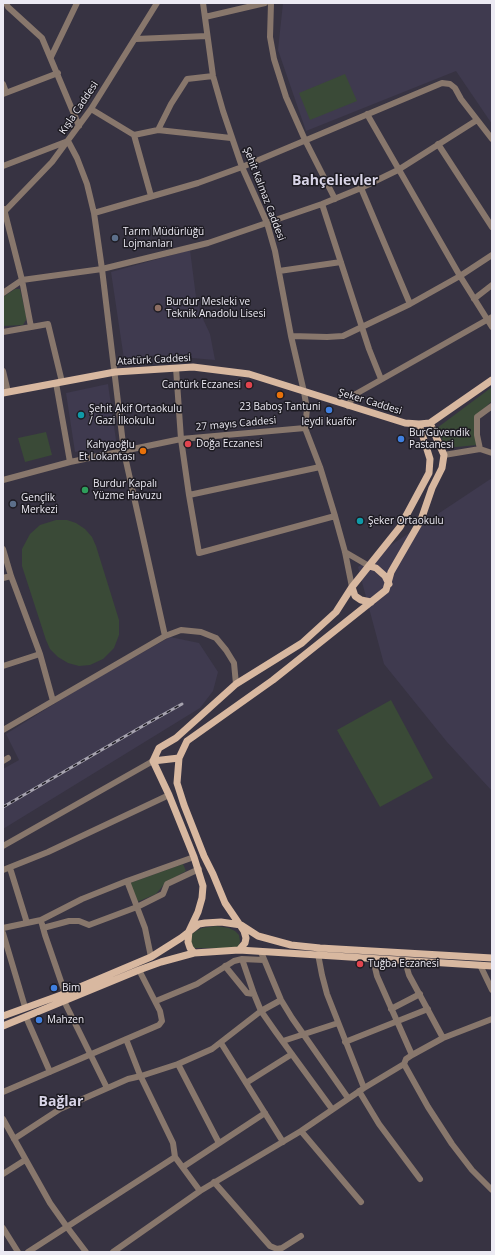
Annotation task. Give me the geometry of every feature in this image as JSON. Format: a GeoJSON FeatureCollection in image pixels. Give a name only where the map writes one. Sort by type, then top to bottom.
{"type":"FeatureCollection","features":[{"type":"Feature","properties":{"kind":"main road","name":"Atatürk Caddesi"},"geometry":{"type":"LineString","coordinates":[[5,392],[115,372],[192,367],[249,374],[304,392]]}},
{"type":"Feature","properties":{"kind":"main road"},"geometry":{"type":"LineString","coordinates":[[239,950],[245,943],[246,938],[241,925],[225,903],[204,856],[184,805],[177,783],[179,758],[187,740],[274,680],[386,590],[389,584],[391,572],[420,520],[432,488],[442,468],[444,454],[430,423],[492,380]]}},
{"type":"Feature","properties":{"kind":"main road","name":"Şeker Caddesi"},"geometry":{"type":"LineString","coordinates":[[304,392],[405,423],[430,423]]}},
{"type":"Feature","properties":{"kind":"main road"},"geometry":{"type":"LineString","coordinates":[[194,953],[188,942],[189,931],[198,912],[202,898],[203,886],[199,869],[169,795],[153,762],[159,748],[176,738],[236,684],[302,643],[336,612],[352,587],[400,527],[429,473],[430,459],[419,424]]}},
{"type":"Feature","properties":{"kind":"main road"},"geometry":{"type":"LineString","coordinates":[[369,566],[376,568],[385,576],[389,584]]}},
{"type":"Feature","properties":{"kind":"main road"},"geometry":{"type":"LineString","coordinates":[[352,587],[355,596],[361,600],[371,602]]}},
{"type":"Feature","properties":{"kind":"main road"},"geometry":{"type":"LineString","coordinates":[[153,762],[179,758]]}},
{"type":"Feature","properties":{"kind":"main road"},"geometry":{"type":"LineString","coordinates":[[3,1016],[65,993],[151,957],[181,938],[199,924],[205,922],[221,922],[241,925],[258,936],[291,945],[492,958]]}},
{"type":"Feature","properties":{"kind":"main road"},"geometry":{"type":"LineString","coordinates":[[3,1026],[139,970],[194,953],[239,950],[492,966]]}},
{"type":"Feature","properties":{"kind":"street"},"geometry":{"type":"LineString","coordinates":[[6,3],[8,7],[42,38],[79,126]]}},
{"type":"Feature","properties":{"kind":"street"},"geometry":{"type":"LineString","coordinates":[[51,57],[77,3]]}},
{"type":"Feature","properties":{"kind":"street","name":"Kışla Caddesi"},"geometry":{"type":"LineString","coordinates":[[4,211],[52,162],[79,126],[136,39],[157,3]]}},
{"type":"Feature","properties":{"kind":"street","name":"Şehit Kalmaz Caddesi"},"geometry":{"type":"LineString","coordinates":[[203,3],[213,76],[231,138],[266,223],[275,252],[307,409],[305,428]]}},
{"type":"Feature","properties":{"kind":"street"},"geometry":{"type":"LineString","coordinates":[[205,16],[265,3]]}},
{"type":"Feature","properties":{"kind":"street"},"geometry":{"type":"LineString","coordinates":[[271,3],[270,37],[274,59],[286,97],[305,140],[335,199]]}},
{"type":"Feature","properties":{"kind":"street"},"geometry":{"type":"LineString","coordinates":[[136,39],[207,36]]}},
{"type":"Feature","properties":{"kind":"street"},"geometry":{"type":"LineString","coordinates":[[3,84],[5,93],[58,73]]}},
{"type":"Feature","properties":{"kind":"street"},"geometry":{"type":"LineString","coordinates":[[158,130],[171,104],[187,79],[213,76]]}},
{"type":"Feature","properties":{"kind":"street"},"geometry":{"type":"LineString","coordinates":[[94,213],[198,182],[242,167],[442,83],[450,84],[455,88],[461,99],[492,139]]}},
{"type":"Feature","properties":{"kind":"street"},"geometry":{"type":"LineString","coordinates":[[91,109],[134,135],[158,130],[231,138]]}},
{"type":"Feature","properties":{"kind":"street"},"geometry":{"type":"LineString","coordinates":[[367,114],[460,276],[474,299],[490,319],[492,327]]}},
{"type":"Feature","properties":{"kind":"street"},"geometry":{"type":"LineString","coordinates":[[3,293],[22,280],[102,269],[208,243],[322,204],[361,188],[398,170],[477,120]]}},
{"type":"Feature","properties":{"kind":"street"},"geometry":{"type":"LineString","coordinates":[[134,135],[150,196]]}},
{"type":"Feature","properties":{"kind":"street"},"geometry":{"type":"LineString","coordinates":[[3,166],[68,140],[87,184],[94,213],[102,269],[124,452],[165,636]]}},
{"type":"Feature","properties":{"kind":"street"},"geometry":{"type":"LineString","coordinates":[[438,144],[492,227]]}},
{"type":"Feature","properties":{"kind":"street"},"geometry":{"type":"LineString","coordinates":[[361,188],[410,304]]}},
{"type":"Feature","properties":{"kind":"street"},"geometry":{"type":"LineString","coordinates":[[322,204],[369,349],[381,379]]}},
{"type":"Feature","properties":{"kind":"street"},"geometry":{"type":"LineString","coordinates":[[4,211],[22,280],[31,327]]}},
{"type":"Feature","properties":{"kind":"street"},"geometry":{"type":"LineString","coordinates":[[291,336],[343,336],[363,328],[460,276],[492,255]]}},
{"type":"Feature","properties":{"kind":"street"},"geometry":{"type":"LineString","coordinates":[[279,271],[341,262]]}},
{"type":"Feature","properties":{"kind":"street"},"geometry":{"type":"LineString","coordinates":[[474,299],[492,286]]}},
{"type":"Feature","properties":{"kind":"street"},"geometry":{"type":"LineString","coordinates":[[348,406],[354,396],[381,379],[490,319]]}},
{"type":"Feature","properties":{"kind":"street"},"geometry":{"type":"LineString","coordinates":[[3,332],[48,324],[59,382],[70,462]]}},
{"type":"Feature","properties":{"kind":"street"},"geometry":{"type":"LineString","coordinates":[[176,368],[182,439],[189,495],[199,553],[335,516]]}},
{"type":"Feature","properties":{"kind":"street"},"geometry":{"type":"LineString","coordinates":[[3,371],[5,392]]}},
{"type":"Feature","properties":{"kind":"street"},"geometry":{"type":"LineString","coordinates":[[480,449],[477,435],[477,417],[492,406]]}},
{"type":"Feature","properties":{"kind":"street"},"geometry":{"type":"LineString","coordinates":[[305,428],[320,467],[335,516],[345,552],[352,587]]}},
{"type":"Feature","properties":{"kind":"street","name":"27 mayıs Caddesi"},"geometry":{"type":"LineString","coordinates":[[3,480],[70,462],[182,439],[305,428]]}},
{"type":"Feature","properties":{"kind":"street"},"geometry":{"type":"LineString","coordinates":[[444,454],[480,449],[492,453]]}},
{"type":"Feature","properties":{"kind":"street"},"geometry":{"type":"LineString","coordinates":[[189,495],[320,467]]}},
{"type":"Feature","properties":{"kind":"street"},"geometry":{"type":"LineString","coordinates":[[3,549],[11,576],[40,654],[54,700]]}},
{"type":"Feature","properties":{"kind":"street"},"geometry":{"type":"LineString","coordinates":[[345,552],[369,566]]}},
{"type":"Feature","properties":{"kind":"street"},"geometry":{"type":"LineString","coordinates":[[3,578],[11,576]]}},
{"type":"Feature","properties":{"kind":"street"},"geometry":{"type":"LineString","coordinates":[[3,730],[165,636],[182,630],[201,632],[216,638],[234,663],[236,684]]}},
{"type":"Feature","properties":{"kind":"street"},"geometry":{"type":"LineString","coordinates":[[3,666],[40,654]]}},
{"type":"Feature","properties":{"kind":"street"},"geometry":{"type":"LineString","coordinates":[[3,846],[153,762]]}},
{"type":"Feature","properties":{"kind":"street"},"geometry":{"type":"LineString","coordinates":[[27,923],[5,868],[48,852],[169,795]]}},
{"type":"Feature","properties":{"kind":"street"},"geometry":{"type":"LineString","coordinates":[[3,928],[41,920],[82,899],[194,857]]}},
{"type":"Feature","properties":{"kind":"street"},"geometry":{"type":"LineString","coordinates":[[43,928],[69,921],[79,921],[89,925],[137,907],[163,894],[167,884],[199,869]]}},
{"type":"Feature","properties":{"kind":"street"},"geometry":{"type":"LineString","coordinates":[[127,881],[145,928],[151,957]]}},
{"type":"Feature","properties":{"kind":"street"},"geometry":{"type":"LineString","coordinates":[[41,920],[65,993]]}},
{"type":"Feature","properties":{"kind":"street"},"geometry":{"type":"LineString","coordinates":[[3,933],[25,1008]]}},
{"type":"Feature","properties":{"kind":"street"},"geometry":{"type":"LineString","coordinates":[[261,952],[281,1000],[302,1034],[348,1098]]}},
{"type":"Feature","properties":{"kind":"street"},"geometry":{"type":"LineString","coordinates":[[318,954],[327,994],[361,1089],[380,1124],[420,1178]]}},
{"type":"Feature","properties":{"kind":"street"},"geometry":{"type":"LineString","coordinates":[[156,1001],[197,984],[234,961],[242,959],[264,960]]}},
{"type":"Feature","properties":{"kind":"street"},"geometry":{"type":"LineString","coordinates":[[242,959],[261,1011],[332,1109]]}},
{"type":"Feature","properties":{"kind":"street"},"geometry":{"type":"LineString","coordinates":[[373,959],[375,971],[412,1055]]}},
{"type":"Feature","properties":{"kind":"street"},"geometry":{"type":"LineString","coordinates":[[406,961],[408,972],[444,1038]]}},
{"type":"Feature","properties":{"kind":"street"},"geometry":{"type":"LineString","coordinates":[[480,965],[492,990]]}},
{"type":"Feature","properties":{"kind":"street"},"geometry":{"type":"LineString","coordinates":[[225,966],[247,993],[254,994]]}},
{"type":"Feature","properties":{"kind":"street"},"geometry":{"type":"LineString","coordinates":[[3,1092],[159,1026],[162,1021],[160,1011],[139,970]]}},
{"type":"Feature","properties":{"kind":"street"},"geometry":{"type":"LineString","coordinates":[[391,1009],[420,994]]}},
{"type":"Feature","properties":{"kind":"street"},"geometry":{"type":"LineString","coordinates":[[14,1139],[60,1109],[128,1079],[178,1064],[212,1049],[261,1011],[281,1000]]}},
{"type":"Feature","properties":{"kind":"street"},"geometry":{"type":"LineString","coordinates":[[64,1001],[107,1088]]}},
{"type":"Feature","properties":{"kind":"street"},"geometry":{"type":"LineString","coordinates":[[345,1042],[428,1009]]}},
{"type":"Feature","properties":{"kind":"street"},"geometry":{"type":"LineString","coordinates":[[26,1017],[50,1072]]}},
{"type":"Feature","properties":{"kind":"street"},"geometry":{"type":"LineString","coordinates":[[113,1252],[200,1191],[301,1131],[361,1089],[404,1064],[406,1059],[412,1055],[444,1038],[492,1019]]}},
{"type":"Feature","properties":{"kind":"street"},"geometry":{"type":"LineString","coordinates":[[282,1041],[338,1023]]}},
{"type":"Feature","properties":{"kind":"street"},"geometry":{"type":"LineString","coordinates":[[126,1040],[173,1144],[175,1157],[200,1191]]}},
{"type":"Feature","properties":{"kind":"street"},"geometry":{"type":"LineString","coordinates":[[221,1043],[283,1142]]}},
{"type":"Feature","properties":{"kind":"street"},"geometry":{"type":"LineString","coordinates":[[246,1083],[292,1054]]}},
{"type":"Feature","properties":{"kind":"street"},"geometry":{"type":"LineString","coordinates":[[178,1064],[219,1143]]}},
{"type":"Feature","properties":{"kind":"street"},"geometry":{"type":"LineString","coordinates":[[404,1064],[428,1107],[452,1144],[472,1170],[492,1190]]}},
{"type":"Feature","properties":{"kind":"street"},"geometry":{"type":"LineString","coordinates":[[183,1167],[264,1112]]}},
{"type":"Feature","properties":{"kind":"street"},"geometry":{"type":"LineString","coordinates":[[3,1119],[50,1203],[86,1252]]}},
{"type":"Feature","properties":{"kind":"street"},"geometry":{"type":"LineString","coordinates":[[301,1131],[361,1202]]}},
{"type":"Feature","properties":{"kind":"street"},"geometry":{"type":"LineString","coordinates":[[28,1252],[175,1157]]}},
{"type":"Feature","properties":{"kind":"street"},"geometry":{"type":"LineString","coordinates":[[3,1174],[25,1160]]}},
{"type":"Feature","properties":{"kind":"street"},"geometry":{"type":"LineString","coordinates":[[214,1182],[270,1246],[277,1249],[282,1248],[300,1236]]}},
{"type":"Feature","properties":{"kind":"street"},"geometry":{"type":"LineString","coordinates":[[3,1228],[18,1252]]}},
{"type":"Feature","properties":{"kind":"shaded area"},"geometry":{"type":"Polygon","coordinates":[[[283,3],[492,3],[492,124],[456,71],[306,131],[278,50],[283,3]]]}},
{"type":"Feature","properties":{"kind":"shaded area","name":"Burdur Mesleki ve Teknik Anadolu Lisesi"},"geometry":{"type":"Polygon","coordinates":[[[190,250],[196,297],[203,319],[210,334],[215,360],[158,355],[124,359],[111,272],[190,250]]]}},
{"type":"Feature","properties":{"kind":"shaded area"},"geometry":{"type":"Polygon","coordinates":[[[108,384],[116,440],[113,444],[75,452],[66,393],[108,384]]]}},
{"type":"Feature","properties":{"kind":"shaded area"},"geometry":{"type":"Polygon","coordinates":[[[492,478],[492,791],[447,742],[384,664],[358,567],[492,478]]]}},
{"type":"Feature","properties":{"kind":"shaded area"},"geometry":{"type":"Polygon","coordinates":[[[170,637],[199,643],[218,672],[213,691],[200,708],[3,829],[3,769],[19,760],[6,734],[83,686],[170,637]]]}},
{"type":"Feature","properties":{"kind":"green space"},"geometry":{"type":"Polygon","coordinates":[[[345,74],[357,101],[310,120],[299,93],[345,74]]]}},
{"type":"Feature","properties":{"kind":"green space"},"geometry":{"type":"Polygon","coordinates":[[[15,289],[20,289],[26,320],[23,325],[3,326],[3,297],[15,289]]]}},
{"type":"Feature","properties":{"kind":"green space"},"geometry":{"type":"Polygon","coordinates":[[[492,387],[492,401],[476,416],[477,445],[446,448],[437,428],[492,387]]]}},
{"type":"Feature","properties":{"kind":"green space"},"geometry":{"type":"Polygon","coordinates":[[[46,432],[52,455],[25,462],[18,438],[46,432]]]}},
{"type":"Feature","properties":{"kind":"green space"},"geometry":{"type":"Polygon","coordinates":[[[56,520],[67,520],[76,523],[85,529],[92,537],[119,620],[119,635],[114,648],[103,659],[90,665],[79,666],[68,663],[58,657],[50,649],[22,566],[22,549],[30,534],[40,525],[56,520]]]}},
{"type":"Feature","properties":{"kind":"green space"},"geometry":{"type":"Polygon","coordinates":[[[391,700],[433,778],[380,807],[337,730],[391,700]]]}},
{"type":"Feature","properties":{"kind":"green space"},"geometry":{"type":"Polygon","coordinates":[[[183,864],[186,871],[166,882],[156,894],[137,902],[130,883],[183,864]]]}},
{"type":"Feature","properties":{"kind":"green space"},"geometry":{"type":"Polygon","coordinates":[[[216,926],[229,928],[235,931],[239,935],[239,946],[235,948],[194,948],[191,942],[191,935],[202,928],[216,926]]]}},
{"type":"Feature","properties":{"kind":"railway"},"geometry":{"type":"LineString","coordinates":[[3,807],[182,704]]}},
{"type":"Feature","properties":{"kind":"place","name":"Tarım Müdürlüğü Lojmanları"},"geometry":{"type":"Point","coordinates":[115,238]}},
{"type":"Feature","properties":{"kind":"place","name":"Burdur Mesleki ve Teknik Anadolu Lisesi"},"geometry":{"type":"Point","coordinates":[158,308]}},
{"type":"Feature","properties":{"kind":"place","name":"Cantürk Eczanesi"},"geometry":{"type":"Point","coordinates":[249,385]}},
{"type":"Feature","properties":{"kind":"place","name":"23 Baboş Tantuni"},"geometry":{"type":"Point","coordinates":[280,395]}},
{"type":"Feature","properties":{"kind":"place","name":"leydi kuaför"},"geometry":{"type":"Point","coordinates":[329,410]}},
{"type":"Feature","properties":{"kind":"place","name":"Şehit Akif Ortaokulu / Gazi İlkokulu"},"geometry":{"type":"Point","coordinates":[81,415]}},
{"type":"Feature","properties":{"kind":"place","name":"BurGüvendik Pastanesi"},"geometry":{"type":"Point","coordinates":[401,439]}},
{"type":"Feature","properties":{"kind":"place","name":"Doğa Eczanesi"},"geometry":{"type":"Point","coordinates":[188,444]}},
{"type":"Feature","properties":{"kind":"place","name":"Kahyaoğlu Et Lokantası"},"geometry":{"type":"Point","coordinates":[143,451]}},
{"type":"Feature","properties":{"kind":"place","name":"Burdur Kapalı Yüzme Havuzu"},"geometry":{"type":"Point","coordinates":[85,490]}},
{"type":"Feature","properties":{"kind":"place","name":"Gençlik Merkezi"},"geometry":{"type":"Point","coordinates":[13,504]}},
{"type":"Feature","properties":{"kind":"place","name":"Şeker Ortaokulu"},"geometry":{"type":"Point","coordinates":[360,521]}},
{"type":"Feature","properties":{"kind":"place","name":"Tuğba Eczanesi"},"geometry":{"type":"Point","coordinates":[360,964]}},
{"type":"Feature","properties":{"kind":"place","name":"Bim"},"geometry":{"type":"Point","coordinates":[54,988]}},
{"type":"Feature","properties":{"kind":"place","name":"Mahzen"},"geometry":{"type":"Point","coordinates":[39,1020]}},
{"type":"Feature","properties":{"kind":"district","name":"Bahçelievler"},"geometry":{"type":"Point","coordinates":[335,181]}},
{"type":"Feature","properties":{"kind":"district","name":"Bağlar"},"geometry":{"type":"Point","coordinates":[61,1102]}}]}
